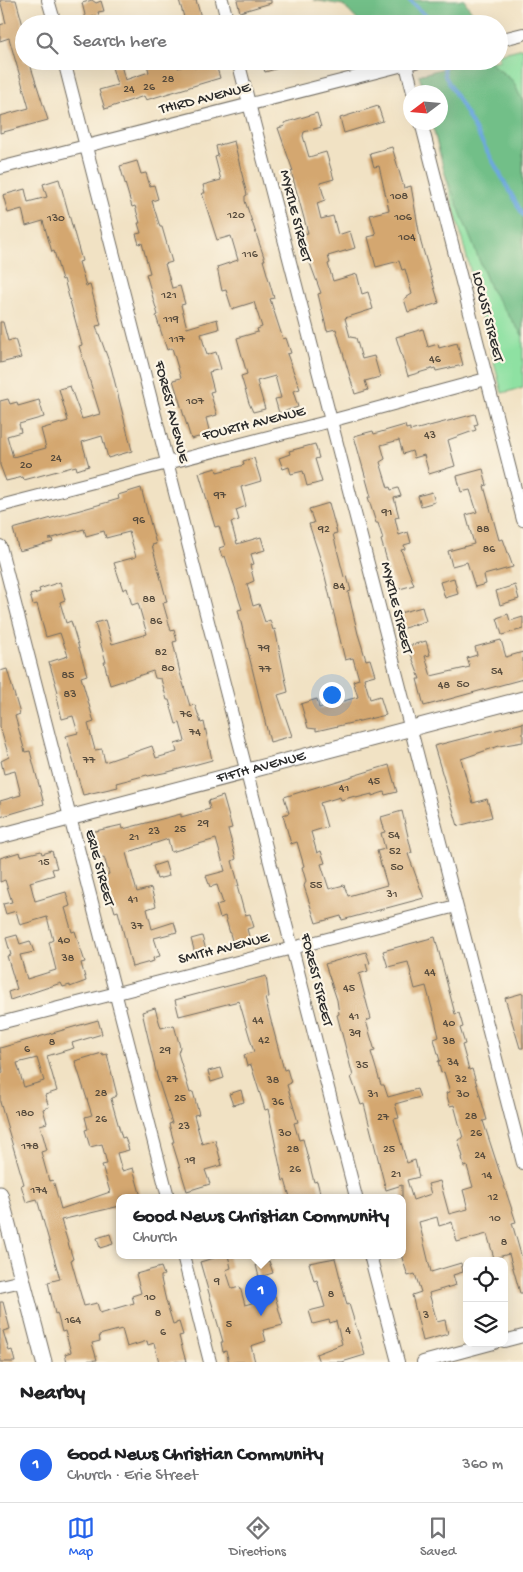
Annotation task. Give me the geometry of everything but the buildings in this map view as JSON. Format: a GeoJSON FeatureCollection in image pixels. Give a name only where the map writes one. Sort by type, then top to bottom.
{"type":"FeatureCollection","features":[{"type":"Feature","properties":{"kind":"street"},"geometry":{"type":"LineString","coordinates":[[48,0],[52,15]]}},
{"type":"Feature","properties":{"kind":"street"},"geometry":{"type":"LineString","coordinates":[[222,0],[226,15]]}},
{"type":"Feature","properties":{"kind":"street"},"geometry":{"type":"LineString","coordinates":[[508,38],[523,34]]}},
{"type":"Feature","properties":{"kind":"street","name":"FOREST AVENUE"},"geometry":{"type":"LineString","coordinates":[[66,70],[246,770]]}},
{"type":"Feature","properties":{"kind":"street","name":"MYRTLE STREET"},"geometry":{"type":"LineString","coordinates":[[241,70],[523,1163]]}},
{"type":"Feature","properties":{"kind":"street","name":"THIRD AVENUE"},"geometry":{"type":"LineString","coordinates":[[0,168],[386,70]]}},
{"type":"Feature","properties":{"kind":"street"},"geometry":{"type":"LineString","coordinates":[[407,70],[411,85]]}},
{"type":"Feature","properties":{"kind":"street","name":"LOCUST STREET"},"geometry":{"type":"LineString","coordinates":[[423,130],[523,520]]}},
{"type":"Feature","properties":{"kind":"street","name":"FOURTH AVENUE"},"geometry":{"type":"LineString","coordinates":[[0,506],[486,379]]}},
{"type":"Feature","properties":{"kind":"street","name":"ERIE STREET"},"geometry":{"type":"LineString","coordinates":[[0,546],[167,1194]]}},
{"type":"Feature","properties":{"kind":"street","name":"FIFTH AVENUE"},"geometry":{"type":"LineString","coordinates":[[0,836],[246,770],[523,699]]}},
{"type":"Feature","properties":{"kind":"street","name":"FOREST STREET"},"geometry":{"type":"LineString","coordinates":[[246,770],[355,1194]]}},
{"type":"Feature","properties":{"kind":"street","name":"SMITH AVENUE"},"geometry":{"type":"LineString","coordinates":[[0,1024],[456,906]]}},
{"type":"Feature","properties":{"kind":"street"},"geometry":{"type":"LineString","coordinates":[[0,1194],[44,1362]]}},
{"type":"Feature","properties":{"kind":"street"},"geometry":{"type":"LineString","coordinates":[[184,1259],[210,1362]]}},
{"type":"Feature","properties":{"kind":"street"},"geometry":{"type":"LineString","coordinates":[[371,1259],[398,1362]]}},
{"type":"Feature","properties":{"kind":"street"},"geometry":{"type":"LineString","coordinates":[[0,1286],[22,1281]]}},
{"type":"Feature","properties":{"kind":"street"},"geometry":{"type":"LineString","coordinates":[[508,1340],[523,1336]]}},
{"type":"Feature","properties":{"kind":"street"},"geometry":{"type":"LineString","coordinates":[[422,1362],[479,1347]]}},
{"type":"Feature","properties":{"kind":"green space"},"geometry":{"type":"Polygon","coordinates":[[[313,0],[464,0],[474,15],[352,15],[343,5],[313,0]]]}},
{"type":"Feature","properties":{"kind":"green space"},"geometry":{"type":"Polygon","coordinates":[[[523,48],[523,388],[502,393],[434,130],[448,130],[448,85],[422,85],[419,75],[438,70],[508,70],[508,52],[523,48]]]}},
{"type":"Feature","properties":{"kind":"green space"},"geometry":{"type":"Polygon","coordinates":[[[438,70],[499,70],[513,81],[523,102],[523,336],[491,290],[444,171],[434,130],[448,130],[448,85],[422,85],[419,75],[438,70]]]}},
{"type":"Feature","properties":{"kind":"waterway"},"geometry":{"type":"LineString","coordinates":[[409,0],[425,15]]}},
{"type":"Feature","properties":{"kind":"waterway"},"geometry":{"type":"LineString","coordinates":[[444,70],[445,76],[523,215]]}},
{"type":"Feature","properties":{"kind":"place","name":"Good News Christian Community"},"geometry":{"type":"Point","coordinates":[261,1316]}}]}
